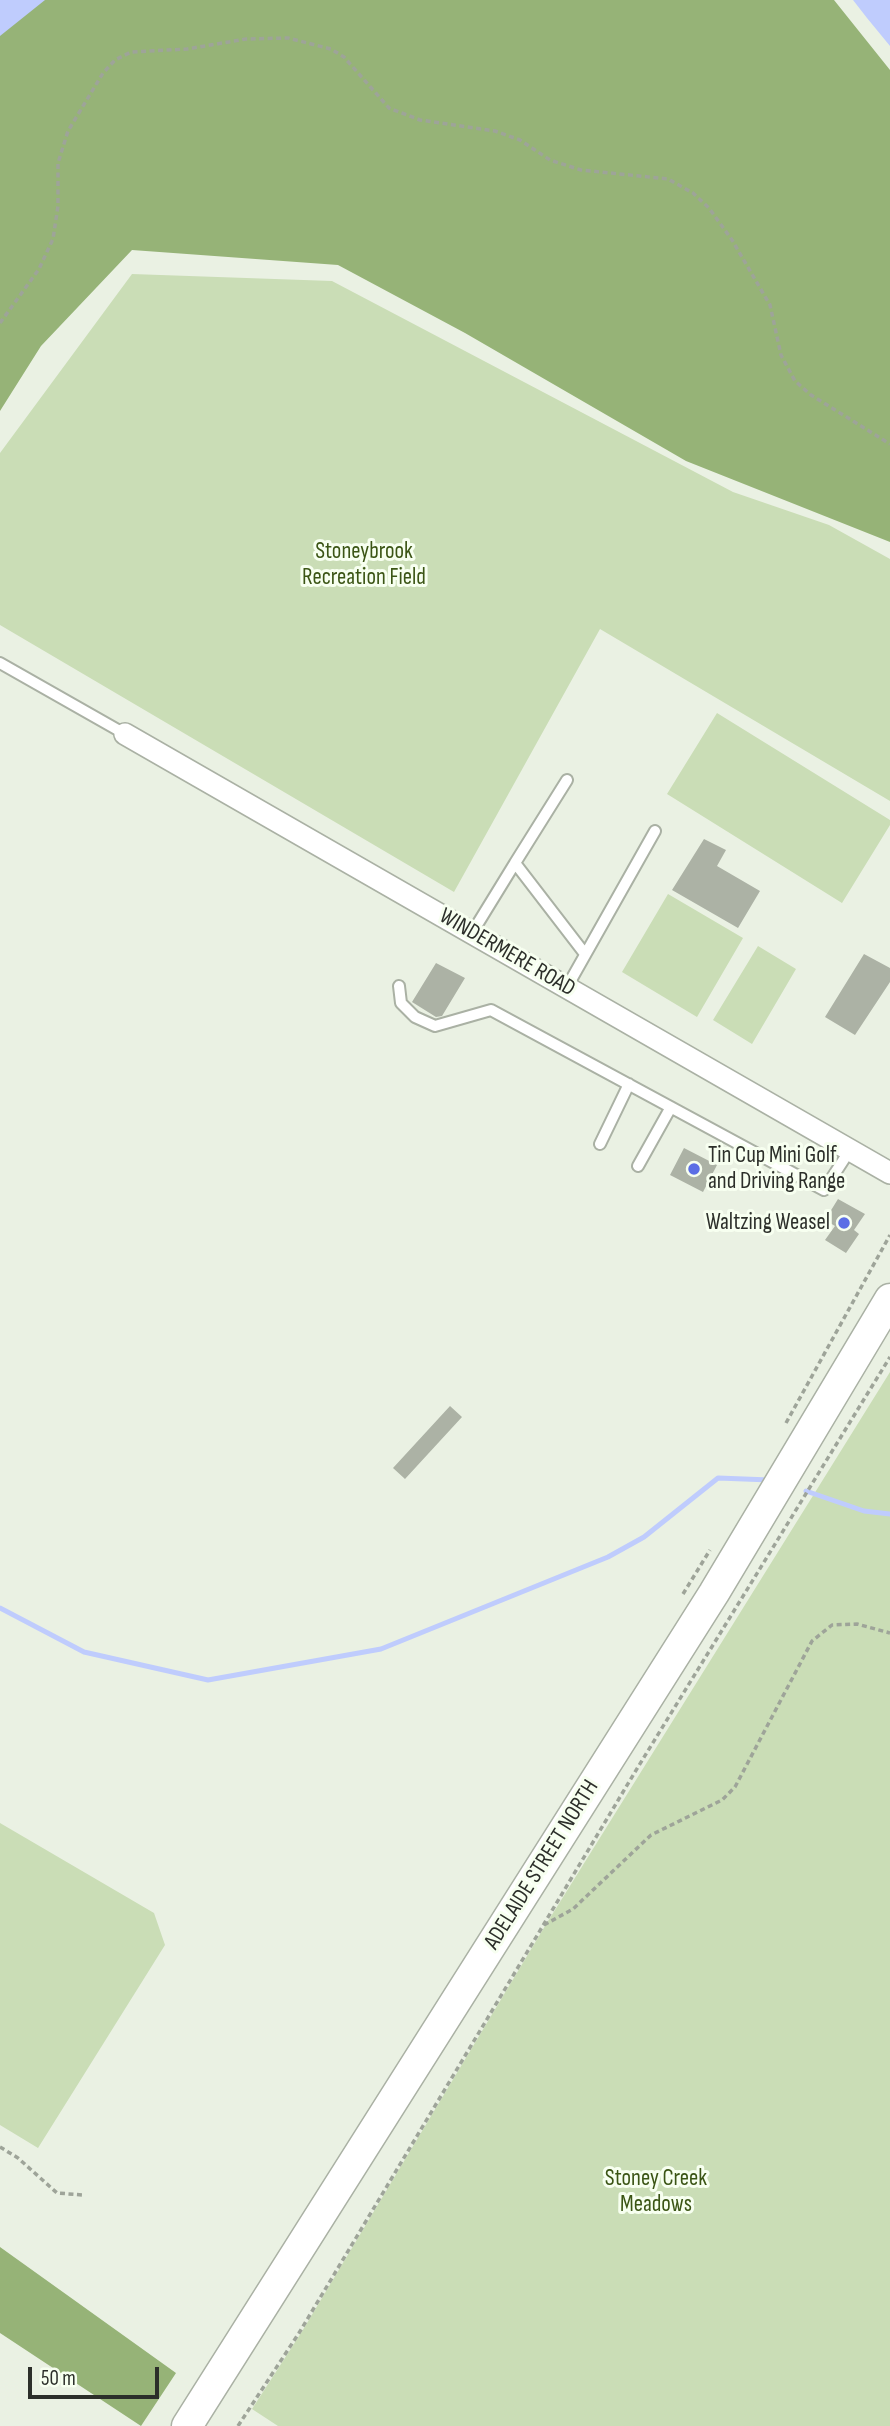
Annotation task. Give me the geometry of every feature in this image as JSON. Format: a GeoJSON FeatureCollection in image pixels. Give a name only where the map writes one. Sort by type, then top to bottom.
{"type":"FeatureCollection","features":[{"type":"Feature","properties":{"kind":"main road","name":"ADELAIDE STREET NORTH"},"geometry":{"type":"LineString","coordinates":[[187,2426],[714,1593],[890,1299]]}},
{"type":"Feature","properties":{"kind":"street","name":"WINDERMERE ROAD"},"geometry":{"type":"LineString","coordinates":[[125,734],[890,1173]]}},
{"type":"Feature","properties":{"kind":"lane"},"geometry":{"type":"LineString","coordinates":[[0,663],[125,734]]}},
{"type":"Feature","properties":{"kind":"lane"},"geometry":{"type":"LineString","coordinates":[[472,933],[567,780]]}},
{"type":"Feature","properties":{"kind":"lane"},"geometry":{"type":"LineString","coordinates":[[567,987],[655,831]]}},
{"type":"Feature","properties":{"kind":"lane"},"geometry":{"type":"LineString","coordinates":[[514,863],[585,954]]}},
{"type":"Feature","properties":{"kind":"lane"},"geometry":{"type":"LineString","coordinates":[[399,986],[401,1003],[415,1017],[435,1026],[491,1010],[824,1190],[850,1150]]}},
{"type":"Feature","properties":{"kind":"lane"},"geometry":{"type":"LineString","coordinates":[[600,1144],[629,1084]]}},
{"type":"Feature","properties":{"kind":"lane"},"geometry":{"type":"LineString","coordinates":[[638,1166],[671,1107]]}},
{"type":"Feature","properties":{"kind":"path"},"geometry":{"type":"LineString","coordinates":[[0,323],[39,269],[53,239],[58,206],[58,163],[68,131],[103,73],[116,60],[131,52],[187,48],[246,38],[288,38],[331,49],[344,57],[389,108],[420,120],[495,131],[520,140],[550,160],[581,170],[668,179],[693,193],[709,208],[732,240],[770,305],[781,355],[796,381],[811,395],[890,444]]}},
{"type":"Feature","properties":{"kind":"path"},"geometry":{"type":"LineString","coordinates":[[238,2426],[299,2333],[890,1357]]}},
{"type":"Feature","properties":{"kind":"path"},"geometry":{"type":"LineString","coordinates":[[544,1925],[573,1909],[651,1835],[722,1800],[735,1787],[812,1641],[832,1625],[857,1624],[890,1633]]}},
{"type":"Feature","properties":{"kind":"path"},"geometry":{"type":"LineString","coordinates":[[0,2147],[18,2158],[57,2193],[83,2195]]}},
{"type":"Feature","properties":{"kind":"green space"},"geometry":{"type":"Polygon","coordinates":[[[39,0],[834,0],[890,70],[890,542],[686,461],[465,333],[338,265],[132,250],[41,346],[0,411],[0,32],[39,0]]]}},
{"type":"Feature","properties":{"kind":"green space","name":"Stoneybrook Recreation Field"},"geometry":{"type":"Polygon","coordinates":[[[132,274],[332,281],[733,492],[829,525],[890,559],[890,801],[600,629],[454,892],[0,625],[0,453],[132,274]]]}},
{"type":"Feature","properties":{"kind":"green space"},"geometry":{"type":"Polygon","coordinates":[[[717,713],[890,820],[890,825],[842,903],[667,794],[717,713]]]}},
{"type":"Feature","properties":{"kind":"green space"},"geometry":{"type":"Polygon","coordinates":[[[668,894],[743,938],[697,1017],[622,972],[668,894]]]}},
{"type":"Feature","properties":{"kind":"green space"},"geometry":{"type":"Polygon","coordinates":[[[758,946],[796,969],[752,1044],[713,1020],[758,946]]]}},
{"type":"Feature","properties":{"kind":"green space","name":"Stoney Creek Meadows"},"geometry":{"type":"Polygon","coordinates":[[[890,1372],[890,2426],[278,2426],[252,2409],[301,2333],[545,1926],[890,1372]]]}},
{"type":"Feature","properties":{"kind":"green space"},"geometry":{"type":"Polygon","coordinates":[[[0,1823],[154,1913],[165,1945],[38,2148],[0,2125],[0,1823]]]}},
{"type":"Feature","properties":{"kind":"green space"},"geometry":{"type":"Polygon","coordinates":[[[0,2247],[176,2373],[141,2426],[0,2333],[0,2247]]]}},
{"type":"Feature","properties":{"kind":"water"},"geometry":{"type":"Polygon","coordinates":[[[0,0],[45,0],[0,36],[0,0]]]}},
{"type":"Feature","properties":{"kind":"water"},"geometry":{"type":"Polygon","coordinates":[[[853,0],[890,0],[890,46],[867,18],[853,0]]]}},
{"type":"Feature","properties":{"kind":"building"},"geometry":{"type":"Polygon","coordinates":[[[704,839],[726,850],[717,866],[760,891],[738,928],[672,890],[704,839]]]}},
{"type":"Feature","properties":{"kind":"building"},"geometry":{"type":"Polygon","coordinates":[[[864,954],[890,968],[890,982],[855,1035],[825,1017],[864,954]]]}},
{"type":"Feature","properties":{"kind":"building"},"geometry":{"type":"Polygon","coordinates":[[[436,963],[465,978],[442,1016],[436,1017],[412,1002],[436,963]]]}},
{"type":"Feature","properties":{"kind":"building","name":"Tin Cup Mini Golf and Driving Range"},"geometry":{"type":"Polygon","coordinates":[[[684,1148],[717,1165],[703,1192],[670,1175],[684,1148]]]}},
{"type":"Feature","properties":{"kind":"building","name":"Waltzing Weasel"},"geometry":{"type":"Polygon","coordinates":[[[838,1199],[865,1214],[854,1230],[859,1234],[846,1253],[825,1240],[835,1226],[825,1220],[838,1199]]]}},
{"type":"Feature","properties":{"kind":"building"},"geometry":{"type":"Polygon","coordinates":[[[450,1406],[462,1417],[405,1479],[393,1468],[450,1406]]]}},
{"type":"Feature","properties":{"kind":"waterway"},"geometry":{"type":"LineString","coordinates":[[0,1608],[84,1652],[208,1680],[381,1649],[608,1557],[644,1537],[718,1478],[770,1480]]}},
{"type":"Feature","properties":{"kind":"waterway"},"geometry":{"type":"LineString","coordinates":[[806,1491],[864,1511],[890,1514]]}},
{"type":"Feature","properties":{"kind":"place","name":"Tin Cup Mini Golf and Driving Range"},"geometry":{"type":"Point","coordinates":[694,1169]}},
{"type":"Feature","properties":{"kind":"place","name":"Waltzing Weasel"},"geometry":{"type":"Point","coordinates":[844,1223]}}]}
